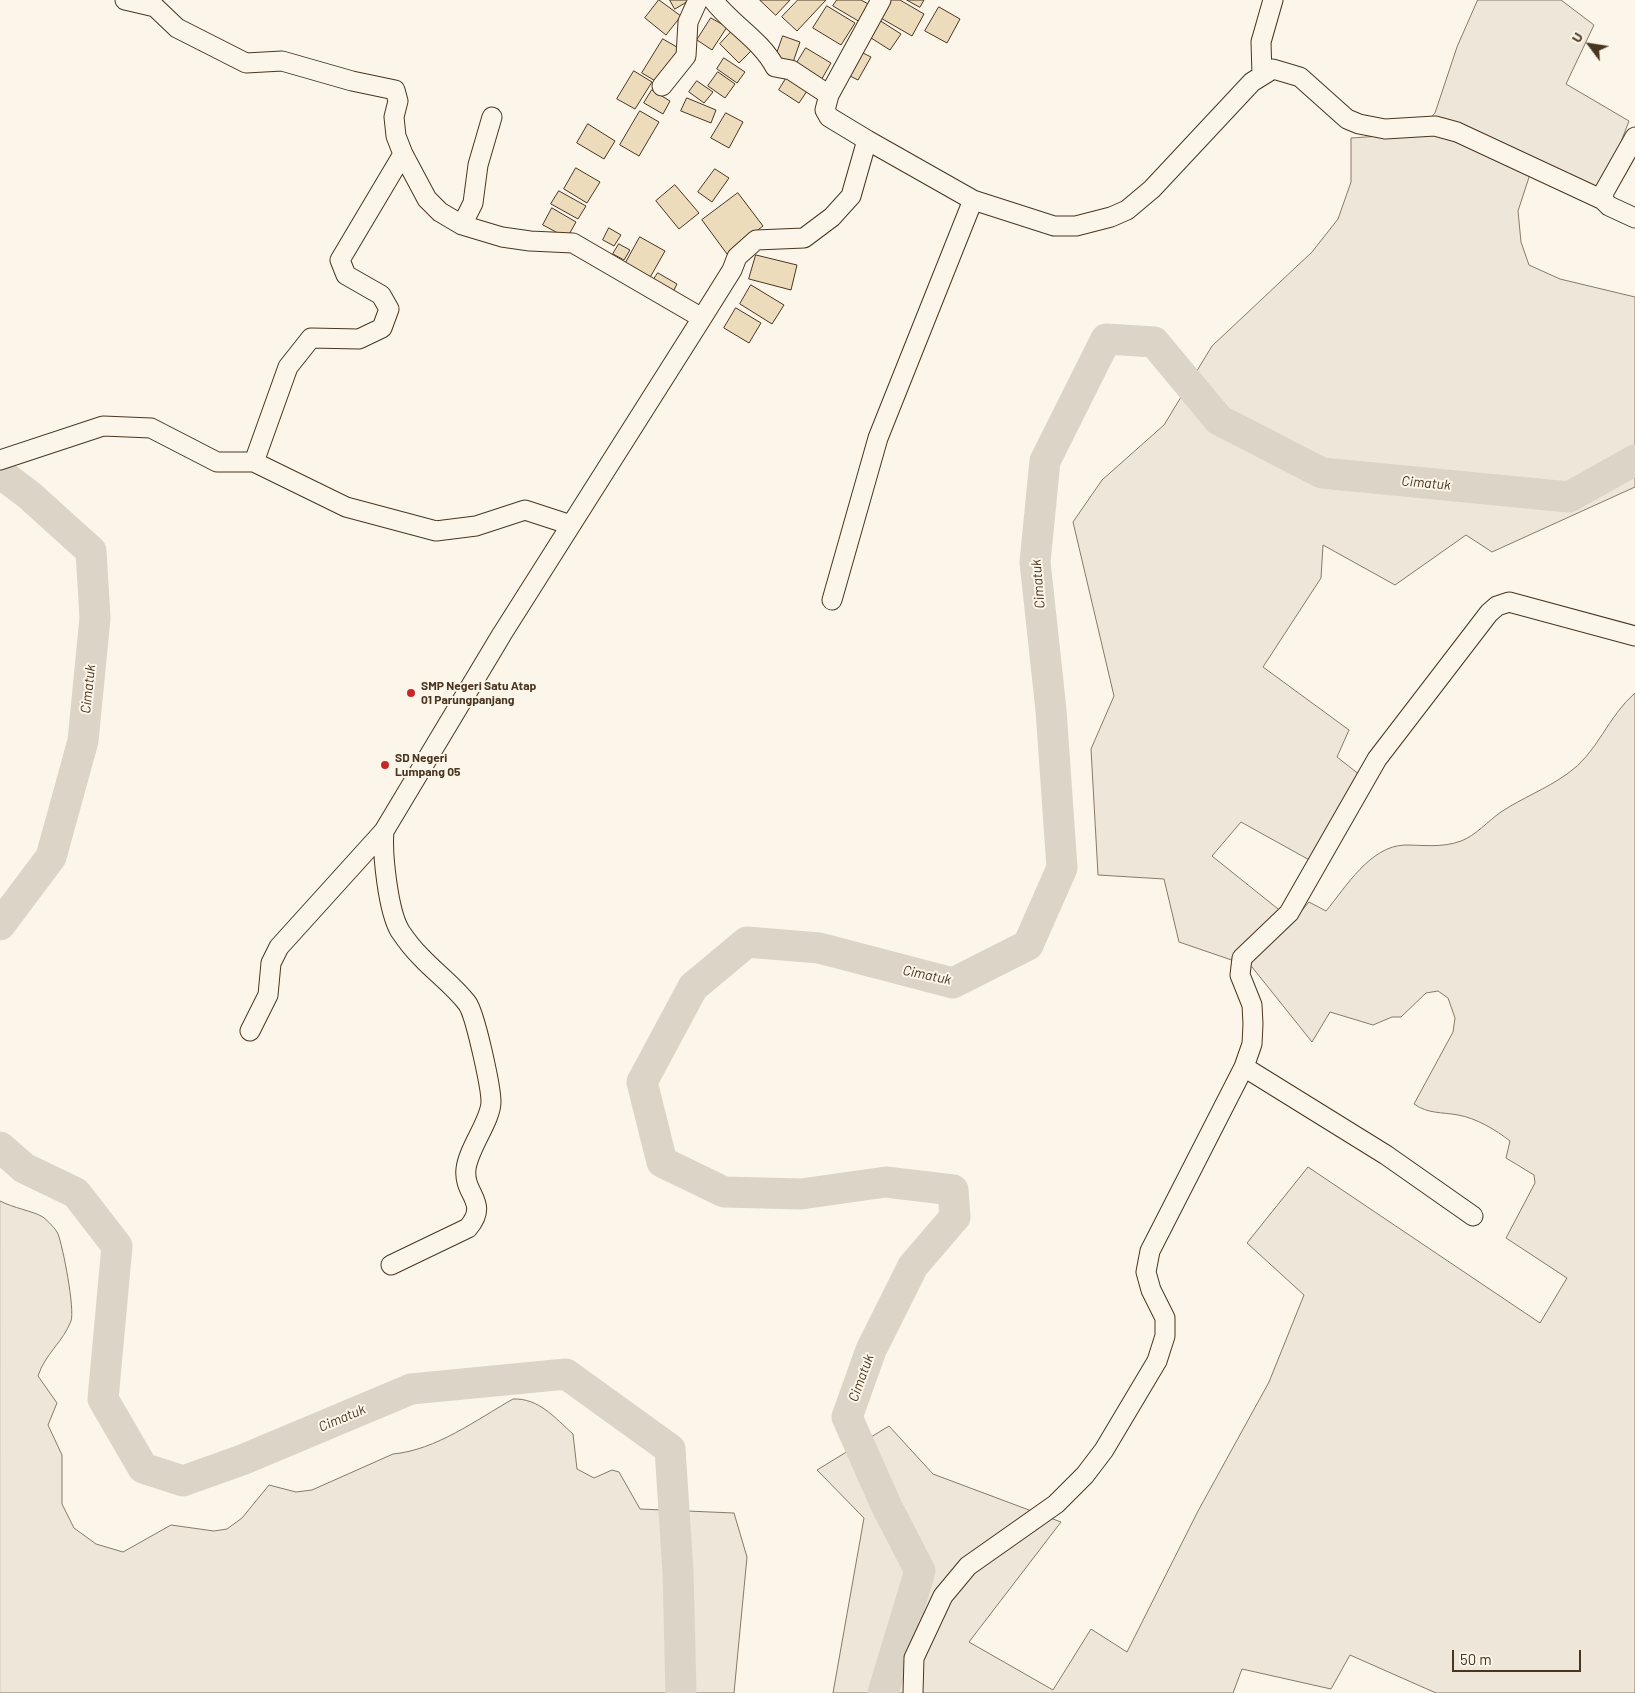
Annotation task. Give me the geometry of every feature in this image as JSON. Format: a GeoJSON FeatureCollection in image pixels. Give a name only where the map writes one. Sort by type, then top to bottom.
{"type":"FeatureCollection","features":[{"type":"Feature","properties":{"kind":"street"},"geometry":{"type":"LineString","coordinates":[[125,0],[155,8],[177,28],[246,63],[282,61],[352,81],[395,90],[398,101],[394,117],[396,136],[403,154],[427,199],[440,212],[462,225],[502,237],[530,241],[573,243],[702,318]]}},
{"type":"Feature","properties":{"kind":"street"},"geometry":{"type":"LineString","coordinates":[[662,86],[686,56],[688,22],[698,0]]}},
{"type":"Feature","properties":{"kind":"street"},"geometry":{"type":"LineString","coordinates":[[712,0],[723,13],[769,55],[775,66],[791,70],[830,95]]}},
{"type":"Feature","properties":{"kind":"street"},"geometry":{"type":"LineString","coordinates":[[881,0],[830,95],[825,110],[829,116],[867,140],[973,200],[1054,226],[1076,226],[1111,217],[1127,210],[1152,190],[1252,82],[1273,69],[1300,77],[1347,119],[1359,124],[1385,128],[1435,126],[1457,132],[1603,200],[1609,206],[1635,218]]}},
{"type":"Feature","properties":{"kind":"street"},"geometry":{"type":"LineString","coordinates":[[1262,75],[1261,42],[1273,0]]}},
{"type":"Feature","properties":{"kind":"street"},"geometry":{"type":"LineString","coordinates":[[462,225],[473,203],[478,165],[492,117]]}},
{"type":"Feature","properties":{"kind":"street"},"geometry":{"type":"LineString","coordinates":[[1603,200],[1604,192],[1635,136]]}},
{"type":"Feature","properties":{"kind":"street"},"geometry":{"type":"LineString","coordinates":[[250,1031],[268,995],[271,963],[279,947],[384,831],[502,634],[732,270],[737,257],[756,240],[804,238],[832,217],[851,196],[867,140]]}},
{"type":"Feature","properties":{"kind":"street"},"geometry":{"type":"LineString","coordinates":[[254,462],[288,367],[311,338],[358,339],[382,328],[390,310],[381,295],[346,275],[340,260],[403,154]]}},
{"type":"Feature","properties":{"kind":"street"},"geometry":{"type":"LineString","coordinates":[[832,600],[878,438],[973,200]]}},
{"type":"Feature","properties":{"kind":"street"},"geometry":{"type":"LineString","coordinates":[[3,459],[104,426],[151,428],[218,462],[254,462],[346,507],[436,532],[476,526],[525,510],[571,525]]}},
{"type":"Feature","properties":{"kind":"street"},"geometry":{"type":"LineString","coordinates":[[913,1693],[912,1670],[914,1658],[943,1596],[968,1566],[1056,1504],[1085,1475],[1104,1450],[1157,1362],[1165,1336],[1165,1318],[1151,1290],[1146,1272],[1150,1251],[1244,1067],[1252,1044],[1252,1005],[1240,975],[1242,958],[1288,912],[1377,759],[1489,613],[1497,606],[1509,602],[1629,630]]}},
{"type":"Feature","properties":{"kind":"street"},"geometry":{"type":"LineString","coordinates":[[384,831],[383,843],[389,896],[399,929],[420,956],[468,1004],[478,1032],[491,1102],[466,1169],[468,1182],[478,1206],[476,1218],[468,1228],[391,1265]]}},
{"type":"Feature","properties":{"kind":"street"},"geometry":{"type":"LineString","coordinates":[[1244,1067],[1386,1155],[1473,1216]]}},
{"type":"Feature","properties":{"kind":"shaded area"},"geometry":{"type":"Polygon","coordinates":[[[1478,0],[1561,0],[1594,25],[1566,84],[1629,121],[1602,191],[1534,162],[1518,211],[1521,242],[1529,265],[1560,279],[1635,297],[1635,487],[1492,552],[1466,535],[1395,585],[1323,545],[1321,578],[1263,667],[1349,730],[1337,757],[1365,779],[1313,862],[1241,822],[1212,856],[1293,921],[1309,902],[1326,911],[1360,869],[1381,852],[1392,847],[1405,845],[1440,845],[1466,839],[1501,812],[1567,774],[1595,746],[1617,713],[1635,693],[1635,1693],[1436,1693],[1350,1655],[1331,1689],[1242,1669],[1233,1693],[833,1693],[864,1518],[817,1470],[889,1426],[933,1474],[1061,1522],[969,1642],[1053,1690],[1091,1629],[1127,1652],[1198,1511],[1269,1382],[1304,1295],[1247,1243],[1308,1167],[1540,1323],[1567,1278],[1506,1238],[1535,1183],[1534,1175],[1506,1158],[1510,1141],[1472,1119],[1430,1111],[1414,1104],[1453,1032],[1455,1018],[1448,998],[1438,991],[1426,993],[1401,1017],[1392,1017],[1373,1025],[1330,1012],[1312,1042],[1252,967],[1179,942],[1164,879],[1098,875],[1091,749],[1114,696],[1073,522],[1102,480],[1164,425],[1212,346],[1312,252],[1338,219],[1351,182],[1351,138],[1385,135],[1407,130],[1427,121],[1435,113],[1457,47],[1478,0]]]}},
{"type":"Feature","properties":{"kind":"shaded area"},"geometry":{"type":"Polygon","coordinates":[[[0,1201],[43,1217],[56,1230],[60,1241],[70,1292],[71,1321],[45,1361],[38,1376],[57,1403],[48,1425],[62,1455],[62,1504],[74,1528],[96,1544],[123,1552],[171,1525],[214,1531],[227,1529],[242,1518],[269,1485],[296,1492],[312,1490],[393,1454],[425,1447],[470,1425],[513,1399],[531,1402],[546,1410],[573,1434],[577,1469],[594,1478],[612,1470],[619,1472],[640,1509],[734,1513],[747,1557],[734,1693],[0,1693],[0,1201]]]}},
{"type":"Feature","properties":{"kind":"building"},"geometry":{"type":"Polygon","coordinates":[[[659,0],[681,16],[666,35],[645,18],[659,0]]]}},
{"type":"Feature","properties":{"kind":"building"},"geometry":{"type":"Polygon","coordinates":[[[670,0],[690,0],[675,9],[670,0]]]}},
{"type":"Feature","properties":{"kind":"building"},"geometry":{"type":"Polygon","coordinates":[[[760,0],[790,0],[776,15],[760,0]]]}},
{"type":"Feature","properties":{"kind":"building"},"geometry":{"type":"Polygon","coordinates":[[[798,0],[826,0],[797,31],[782,17],[798,0]]]}},
{"type":"Feature","properties":{"kind":"building"},"geometry":{"type":"Polygon","coordinates":[[[837,0],[861,0],[870,5],[860,22],[833,6],[837,0]]]}},
{"type":"Feature","properties":{"kind":"building"},"geometry":{"type":"Polygon","coordinates":[[[888,0],[900,0],[924,14],[912,36],[879,17],[888,0]]]}},
{"type":"Feature","properties":{"kind":"building"},"geometry":{"type":"Polygon","coordinates":[[[907,0],[924,0],[920,7],[907,0]]]}},
{"type":"Feature","properties":{"kind":"building"},"geometry":{"type":"Polygon","coordinates":[[[827,6],[855,23],[841,45],[813,28],[827,6]]]}},
{"type":"Feature","properties":{"kind":"building"},"geometry":{"type":"Polygon","coordinates":[[[939,7],[960,19],[947,43],[925,31],[939,7]]]}},
{"type":"Feature","properties":{"kind":"building"},"geometry":{"type":"Polygon","coordinates":[[[711,18],[727,27],[712,50],[697,40],[711,18]]]}},
{"type":"Feature","properties":{"kind":"building"},"geometry":{"type":"Polygon","coordinates":[[[879,20],[901,34],[890,50],[868,36],[879,20]]]}},
{"type":"Feature","properties":{"kind":"building"},"geometry":{"type":"Polygon","coordinates":[[[733,30],[753,49],[739,63],[720,44],[733,30]]]}},
{"type":"Feature","properties":{"kind":"building"},"geometry":{"type":"Polygon","coordinates":[[[783,36],[800,42],[792,65],[775,59],[783,36]]]}},
{"type":"Feature","properties":{"kind":"building"},"geometry":{"type":"Polygon","coordinates":[[[663,39],[682,50],[662,85],[642,73],[663,39]]]}},
{"type":"Feature","properties":{"kind":"building"},"geometry":{"type":"Polygon","coordinates":[[[806,48],[831,63],[820,82],[795,66],[806,48]]]}},
{"type":"Feature","properties":{"kind":"building"},"geometry":{"type":"Polygon","coordinates":[[[857,50],[871,57],[858,80],[844,73],[857,50]]]}},
{"type":"Feature","properties":{"kind":"building"},"geometry":{"type":"Polygon","coordinates":[[[724,58],[745,72],[737,83],[717,69],[724,58]]]}},
{"type":"Feature","properties":{"kind":"building"},"geometry":{"type":"Polygon","coordinates":[[[634,71],[652,82],[635,109],[617,99],[634,71]]]}},
{"type":"Feature","properties":{"kind":"building"},"geometry":{"type":"Polygon","coordinates":[[[718,72],[735,84],[725,98],[708,86],[718,72]]]}},
{"type":"Feature","properties":{"kind":"building"},"geometry":{"type":"Polygon","coordinates":[[[790,72],[811,85],[799,103],[779,90],[790,72]]]}},
{"type":"Feature","properties":{"kind":"building"},"geometry":{"type":"Polygon","coordinates":[[[697,81],[713,92],[704,103],[689,92],[697,81]]]}},
{"type":"Feature","properties":{"kind":"building"},"geometry":{"type":"Polygon","coordinates":[[[652,90],[670,101],[663,114],[644,103],[652,90]]]}},
{"type":"Feature","properties":{"kind":"building"},"geometry":{"type":"Polygon","coordinates":[[[687,98],[716,110],[711,123],[681,111],[687,98]]]}},
{"type":"Feature","properties":{"kind":"building"},"geometry":{"type":"Polygon","coordinates":[[[640,111],[659,122],[639,156],[620,145],[640,111]]]}},
{"type":"Feature","properties":{"kind":"building"},"geometry":{"type":"Polygon","coordinates":[[[726,113],[743,122],[729,148],[711,138],[726,113]]]}},
{"type":"Feature","properties":{"kind":"building"},"geometry":{"type":"Polygon","coordinates":[[[588,124],[615,141],[604,159],[577,143],[588,124]]]}},
{"type":"Feature","properties":{"kind":"building"},"geometry":{"type":"Polygon","coordinates":[[[576,168],[600,182],[587,203],[564,189],[576,168]]]}},
{"type":"Feature","properties":{"kind":"building"},"geometry":{"type":"Polygon","coordinates":[[[715,169],[729,178],[712,202],[698,192],[715,169]]]}},
{"type":"Feature","properties":{"kind":"building"},"geometry":{"type":"Polygon","coordinates":[[[675,185],[699,213],[679,229],[656,201],[675,185]]]}},
{"type":"Feature","properties":{"kind":"building"},"geometry":{"type":"Polygon","coordinates":[[[559,191],[586,206],[578,219],[551,204],[559,191]]]}},
{"type":"Feature","properties":{"kind":"building"},"geometry":{"type":"Polygon","coordinates":[[[738,193],[763,226],[727,254],[702,220],[738,193]]]}},
{"type":"Feature","properties":{"kind":"building"},"geometry":{"type":"Polygon","coordinates":[[[552,208],[576,222],[567,238],[543,225],[552,208]]]}},
{"type":"Feature","properties":{"kind":"building"},"geometry":{"type":"Polygon","coordinates":[[[609,228],[621,235],[614,246],[603,240],[609,228]]]}},
{"type":"Feature","properties":{"kind":"building"},"geometry":{"type":"Polygon","coordinates":[[[640,237],[665,251],[648,281],[624,266],[640,237]]]}},
{"type":"Feature","properties":{"kind":"building"},"geometry":{"type":"Polygon","coordinates":[[[619,244],[630,250],[624,260],[613,254],[619,244]]]}},
{"type":"Feature","properties":{"kind":"building"},"geometry":{"type":"Polygon","coordinates":[[[756,255],[797,265],[791,290],[749,279],[756,255]]]}},
{"type":"Feature","properties":{"kind":"building"},"geometry":{"type":"Polygon","coordinates":[[[658,273],[677,284],[672,294],[652,282],[658,273]]]}},
{"type":"Feature","properties":{"kind":"building"},"geometry":{"type":"Polygon","coordinates":[[[751,285],[784,305],[772,324],[740,304],[751,285]]]}},
{"type":"Feature","properties":{"kind":"building"},"geometry":{"type":"Polygon","coordinates":[[[736,308],[761,323],[749,343],[724,328],[736,308]]]}},
{"type":"Feature","properties":{"kind":"waterway","name":"Cimatuk"},"geometry":{"type":"LineString","coordinates":[[883,1693],[920,1571],[886,1505],[847,1417],[871,1350],[913,1266],[955,1217],[953,1190],[886,1182],[801,1194],[724,1192],[662,1162],[642,1082],[693,987],[747,942],[819,948],[953,983],[1028,945],[1062,868],[1051,710],[1035,562],[1045,461],[1106,339],[1154,342],[1219,420],[1322,473],[1569,497],[1635,460]]}},
{"type":"Feature","properties":{"kind":"waterway","name":"Cimatuk"},"geometry":{"type":"LineString","coordinates":[[0,473],[29,495],[91,551],[95,618],[83,741],[51,857],[0,925]]}},
{"type":"Feature","properties":{"kind":"waterway","name":"Cimatuk"},"geometry":{"type":"LineString","coordinates":[[0,1147],[24,1168],[76,1193],[117,1246],[103,1399],[143,1468],[183,1481],[242,1460],[411,1389],[566,1374],[670,1449],[678,1572],[681,1693]]}},
{"type":"Feature","properties":{"kind":"place","name":"SMP Negeri Satu Atap 01 Parungpanjang"},"geometry":{"type":"Point","coordinates":[411,693]}},
{"type":"Feature","properties":{"kind":"place","name":"SD Negeri Lumpang 05"},"geometry":{"type":"Point","coordinates":[385,765]}}]}
